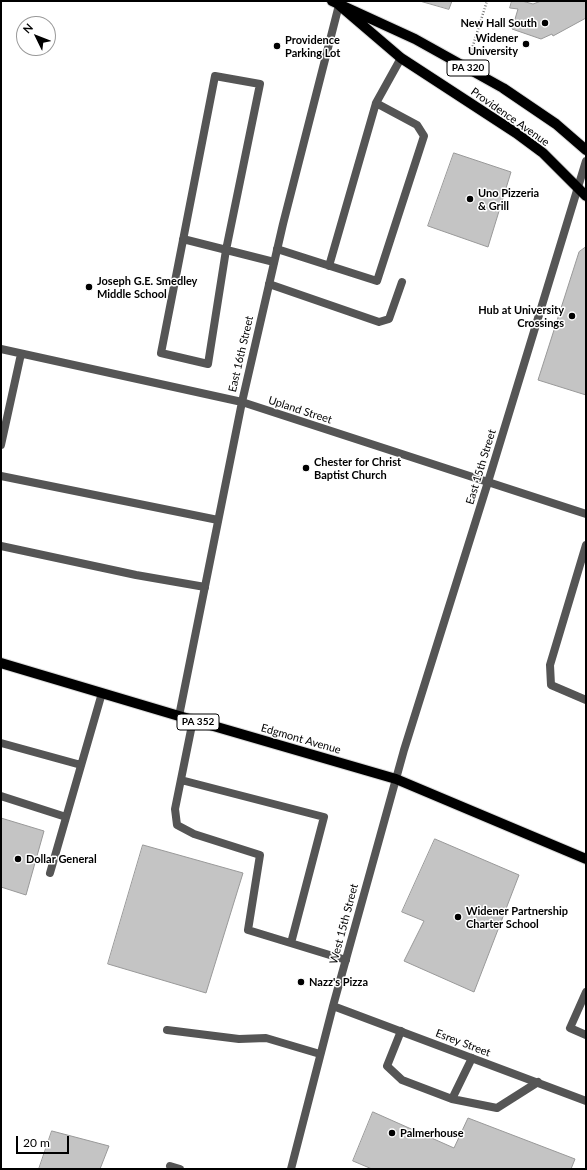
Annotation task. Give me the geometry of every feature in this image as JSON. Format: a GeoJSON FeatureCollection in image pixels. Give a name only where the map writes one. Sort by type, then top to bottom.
{"type":"FeatureCollection","features":[{"type":"Feature","properties":{"kind":"main road","name":"Providence Avenue"},"geometry":{"type":"LineString","coordinates":[[337,2],[415,39],[466,67],[528,104],[556,124],[586,150]]}},
{"type":"Feature","properties":{"kind":"main road","name":"Providence Avenue"},"geometry":{"type":"LineString","coordinates":[[337,2],[401,58],[516,133],[542,153],[586,196]]}},
{"type":"Feature","properties":{"kind":"main road","name":"Edgmont Avenue"},"geometry":{"type":"LineString","coordinates":[[1,663],[396,779],[586,859]]}},
{"type":"Feature","properties":{"kind":"street","name":"East 16th Street"},"geometry":{"type":"LineString","coordinates":[[179,716],[242,402],[277,249],[337,2]]}},
{"type":"Feature","properties":{"kind":"street"},"geometry":{"type":"LineString","coordinates":[[329,266],[376,103],[401,58]]}},
{"type":"Feature","properties":{"kind":"street"},"geometry":{"type":"LineString","coordinates":[[215,76],[260,84],[226,250],[208,364],[161,353],[215,76]]}},
{"type":"Feature","properties":{"kind":"street"},"geometry":{"type":"LineString","coordinates":[[277,249],[377,281],[424,136],[417,125],[376,103]]}},
{"type":"Feature","properties":{"kind":"street","name":"East 15th Street"},"geometry":{"type":"LineString","coordinates":[[396,779],[586,161]]}},
{"type":"Feature","properties":{"kind":"street"},"geometry":{"type":"LineString","coordinates":[[183,239],[274,262]]}},
{"type":"Feature","properties":{"kind":"street"},"geometry":{"type":"LineString","coordinates":[[269,284],[379,322],[389,319],[402,282]]}},
{"type":"Feature","properties":{"kind":"street","name":"Upland Street"},"geometry":{"type":"LineString","coordinates":[[1,349],[242,402],[586,514]]}},
{"type":"Feature","properties":{"kind":"street"},"geometry":{"type":"LineString","coordinates":[[1,445],[21,354]]}},
{"type":"Feature","properties":{"kind":"street"},"geometry":{"type":"LineString","coordinates":[[1,476],[218,520]]}},
{"type":"Feature","properties":{"kind":"street"},"geometry":{"type":"LineString","coordinates":[[586,545],[550,665],[551,685],[586,700]]}},
{"type":"Feature","properties":{"kind":"street"},"geometry":{"type":"LineString","coordinates":[[1,546],[128,573],[205,587]]}},
{"type":"Feature","properties":{"kind":"street"},"geometry":{"type":"LineString","coordinates":[[50,873],[102,693]]}},
{"type":"Feature","properties":{"kind":"street"},"geometry":{"type":"LineString","coordinates":[[193,720],[175,809],[177,825],[194,834],[260,855],[248,930],[346,960]]}},
{"type":"Feature","properties":{"kind":"street"},"geometry":{"type":"LineString","coordinates":[[1,743],[81,765]]}},
{"type":"Feature","properties":{"kind":"street","name":"West 15th Street"},"geometry":{"type":"LineString","coordinates":[[291,1169],[320,1054],[396,779]]}},
{"type":"Feature","properties":{"kind":"street"},"geometry":{"type":"LineString","coordinates":[[181,780],[324,817],[291,943]]}},
{"type":"Feature","properties":{"kind":"street"},"geometry":{"type":"LineString","coordinates":[[1,796],[66,817]]}},
{"type":"Feature","properties":{"kind":"street"},"geometry":{"type":"LineString","coordinates":[[586,992],[570,1028],[586,1035]]}},
{"type":"Feature","properties":{"kind":"street","name":"Esrey Street"},"geometry":{"type":"LineString","coordinates":[[333,1006],[586,1101]]}},
{"type":"Feature","properties":{"kind":"street"},"geometry":{"type":"LineString","coordinates":[[167,1030],[239,1039],[266,1038],[320,1054]]}},
{"type":"Feature","properties":{"kind":"street"},"geometry":{"type":"LineString","coordinates":[[401,1031],[387,1066],[402,1080],[452,1099],[497,1108],[538,1082]]}},
{"type":"Feature","properties":{"kind":"street"},"geometry":{"type":"LineString","coordinates":[[452,1099],[472,1058]]}},
{"type":"Feature","properties":{"kind":"street"},"geometry":{"type":"LineString","coordinates":[[170,1166],[180,1169]]}},
{"type":"Feature","properties":{"kind":"path"},"geometry":{"type":"LineString","coordinates":[[466,67],[487,1]]}},
{"type":"Feature","properties":{"kind":"building"},"geometry":{"type":"Polygon","coordinates":[[[420,1],[452,1],[449,9],[420,1]]]}},
{"type":"Feature","properties":{"kind":"building","name":"New Hall South"},"geometry":{"type":"Polygon","coordinates":[[[512,1],[522,1],[533,4],[541,1],[586,1],[586,18],[553,36],[552,34],[541,39],[512,29],[518,9],[510,8],[512,1]]]}},
{"type":"Feature","properties":{"kind":"building","name":"Uno Pizzeria & Grill"},"geometry":{"type":"Polygon","coordinates":[[[454,153],[511,172],[488,247],[428,226],[454,153]]]}},
{"type":"Feature","properties":{"kind":"building","name":"Hub at University Crossings"},"geometry":{"type":"Polygon","coordinates":[[[586,247],[586,395],[538,380],[579,252],[586,247]]]}},
{"type":"Feature","properties":{"kind":"building","name":"Dollar General"},"geometry":{"type":"Polygon","coordinates":[[[1,818],[44,831],[26,895],[1,887],[1,818]]]}},
{"type":"Feature","properties":{"kind":"building","name":"Widener Partnership Charter School"},"geometry":{"type":"Polygon","coordinates":[[[435,839],[519,875],[474,992],[404,961],[424,921],[402,912],[435,839]]]}},
{"type":"Feature","properties":{"kind":"building"},"geometry":{"type":"Polygon","coordinates":[[[143,845],[243,873],[206,993],[108,964],[143,845]]]}},
{"type":"Feature","properties":{"kind":"building","name":"Palmerhouse"},"geometry":{"type":"Polygon","coordinates":[[[373,1112],[454,1148],[468,1118],[575,1159],[571,1169],[372,1169],[353,1161],[373,1112]]]}},
{"type":"Feature","properties":{"kind":"building"},"geometry":{"type":"Polygon","coordinates":[[[52,1131],[109,1146],[100,1169],[39,1169],[52,1131]]]}},
{"type":"Feature","properties":{"kind":"place","name":"New Hall South"},"geometry":{"type":"Point","coordinates":[545,23]}},
{"type":"Feature","properties":{"kind":"place","name":"Widener University"},"geometry":{"type":"Point","coordinates":[526,44]}},
{"type":"Feature","properties":{"kind":"place","name":"Providence Parking Lot"},"geometry":{"type":"Point","coordinates":[277,46]}},
{"type":"Feature","properties":{"kind":"place","name":"Uno Pizzeria & Grill"},"geometry":{"type":"Point","coordinates":[470,199]}},
{"type":"Feature","properties":{"kind":"place","name":"Joseph G.E. Smedley Middle School"},"geometry":{"type":"Point","coordinates":[89,287]}},
{"type":"Feature","properties":{"kind":"place","name":"Hub at University Crossings"},"geometry":{"type":"Point","coordinates":[572,316]}},
{"type":"Feature","properties":{"kind":"place","name":"Chester for Christ Baptist Church"},"geometry":{"type":"Point","coordinates":[306,468]}},
{"type":"Feature","properties":{"kind":"place","name":"Dollar General"},"geometry":{"type":"Point","coordinates":[18,859]}},
{"type":"Feature","properties":{"kind":"place","name":"Widener Partnership Charter School"},"geometry":{"type":"Point","coordinates":[458,917]}},
{"type":"Feature","properties":{"kind":"place","name":"Nazz's Pizza"},"geometry":{"type":"Point","coordinates":[301,982]}},
{"type":"Feature","properties":{"kind":"place","name":"Palmerhouse"},"geometry":{"type":"Point","coordinates":[392,1133]}}]}
